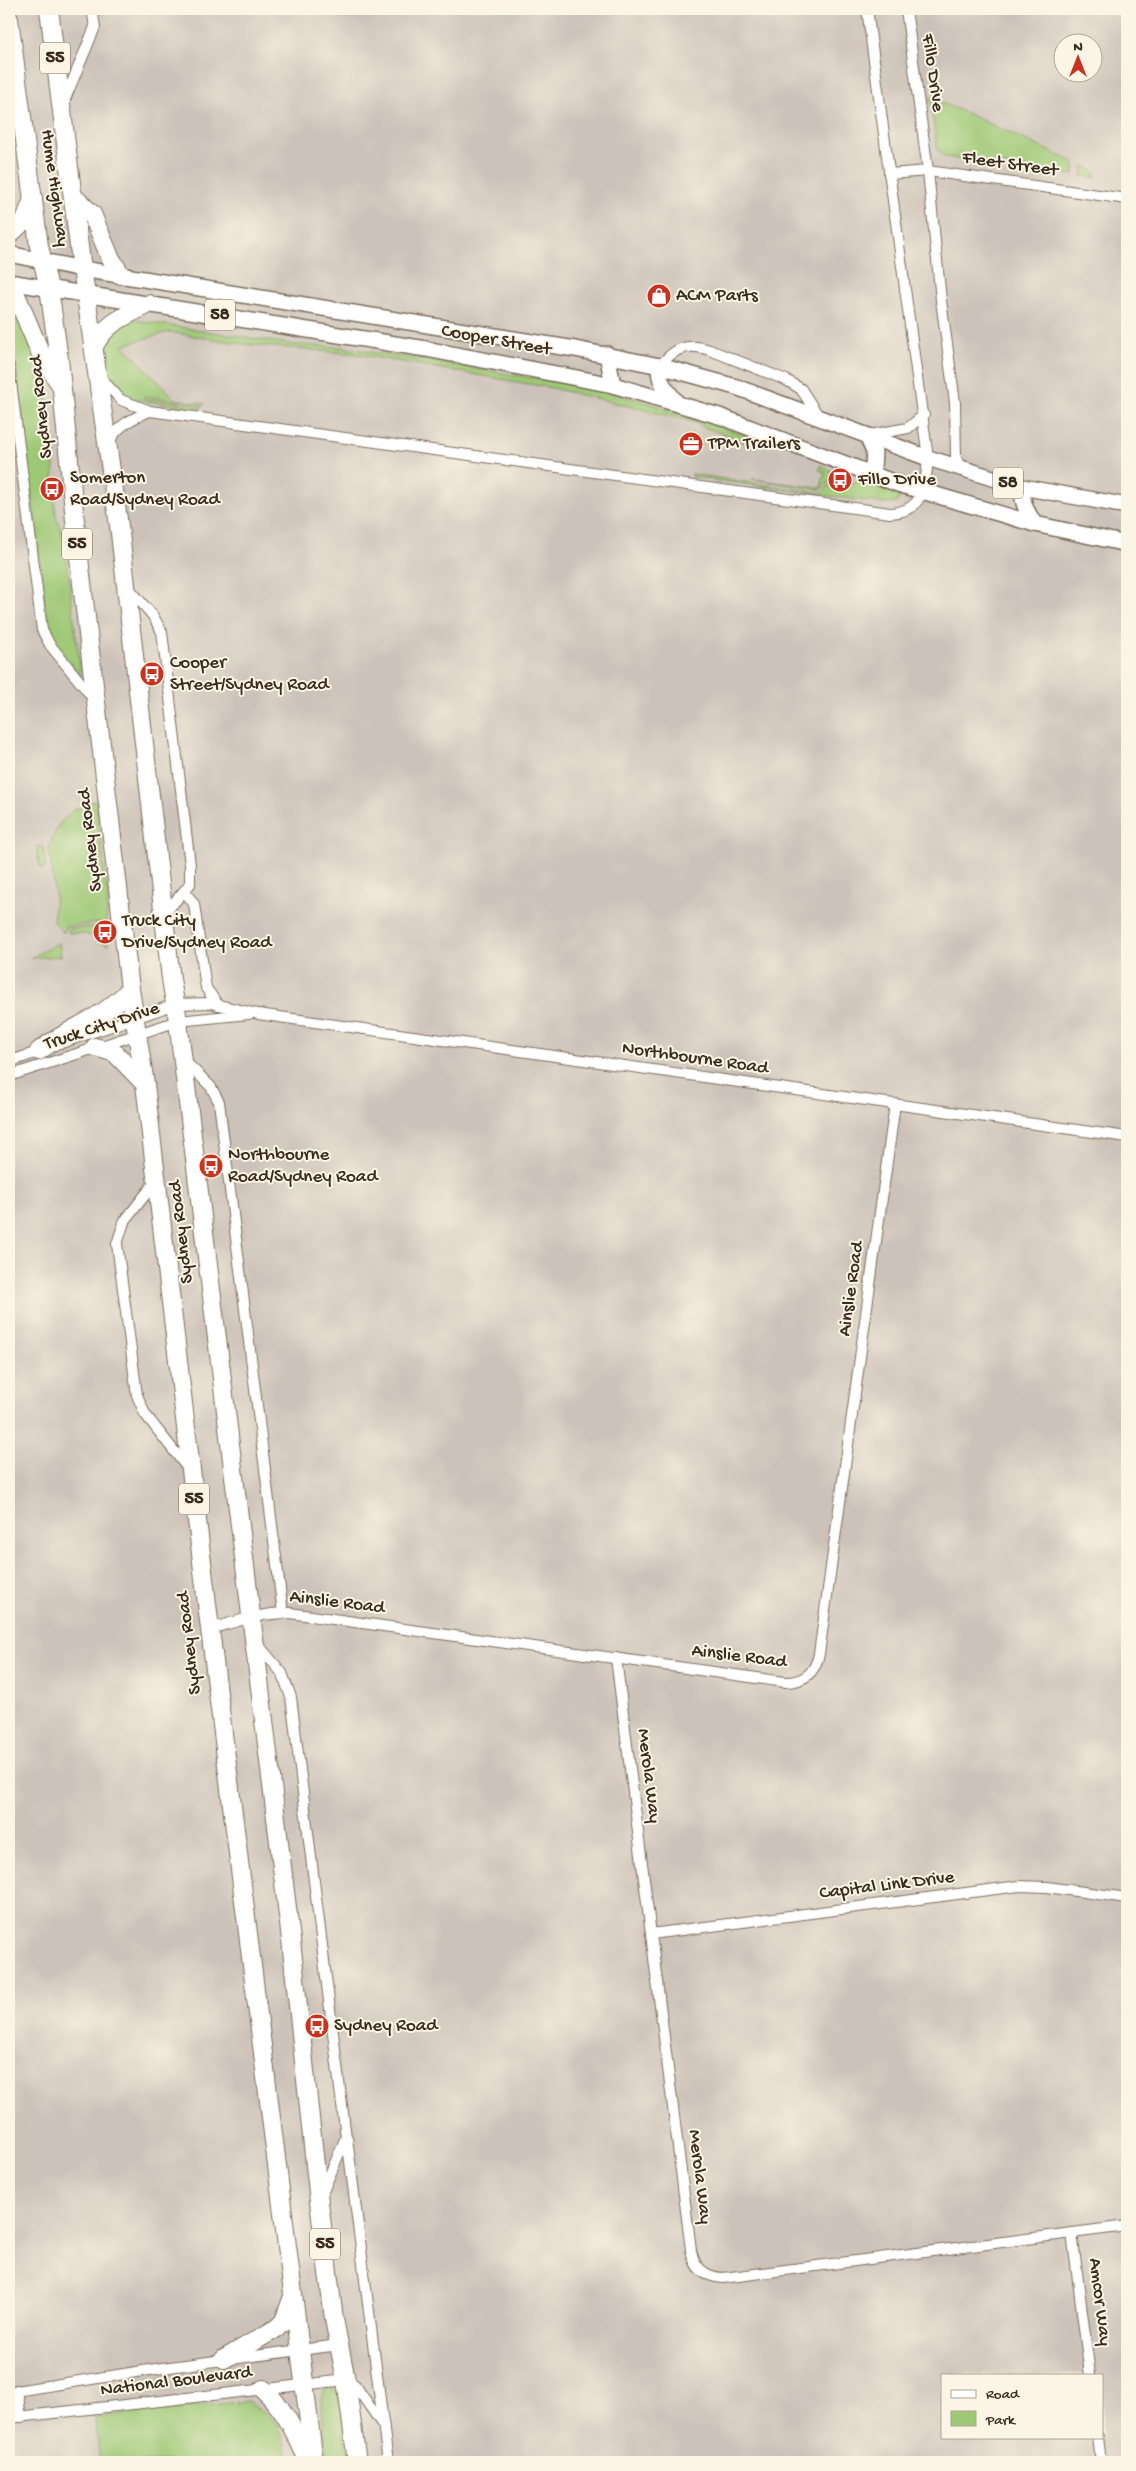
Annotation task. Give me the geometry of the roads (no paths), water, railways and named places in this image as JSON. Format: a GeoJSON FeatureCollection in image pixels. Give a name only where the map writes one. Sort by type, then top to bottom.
{"type":"FeatureCollection","features":[{"type":"Feature","properties":{"kind":"highway","name":"Hume Highway"},"geometry":{"type":"LineString","coordinates":[[49,9],[82,269],[87,293]]}},
{"type":"Feature","properties":{"kind":"highway","name":"Hume Highway"},"geometry":{"type":"LineString","coordinates":[[9,19],[42,259],[49,288]]}},
{"type":"Feature","properties":{"kind":"highway"},"geometry":{"type":"LineString","coordinates":[[74,197],[92,214],[110,257],[121,275]]}},
{"type":"Feature","properties":{"kind":"highway"},"geometry":{"type":"LineString","coordinates":[[9,235],[25,220],[34,198]]}},
{"type":"Feature","properties":{"kind":"highway"},"geometry":{"type":"LineString","coordinates":[[10,282],[43,359],[62,386]]}},
{"type":"Feature","properties":{"kind":"highway","name":"Sydney Road"},"geometry":{"type":"LineString","coordinates":[[49,288],[62,386],[76,541],[130,989],[145,1084],[210,1629],[314,2462]]}},
{"type":"Feature","properties":{"kind":"highway","name":"Sydney Road"},"geometry":{"type":"LineString","coordinates":[[87,293],[109,442],[127,586],[164,914],[291,1940],[319,2202],[357,2462]]}},
{"type":"Feature","properties":{"kind":"highway"},"geometry":{"type":"LineString","coordinates":[[94,346],[103,330],[111,323],[149,304]]}},
{"type":"Feature","properties":{"kind":"highway"},"geometry":{"type":"LineString","coordinates":[[39,1051],[60,1036],[106,1012],[130,989]]}},
{"type":"Feature","properties":{"kind":"highway"},"geometry":{"type":"LineString","coordinates":[[95,1047],[115,1053],[145,1084]]}},
{"type":"Feature","properties":{"kind":"highway"},"geometry":{"type":"LineString","coordinates":[[224,2359],[276,2328],[284,2320],[293,2296]]}},
{"type":"Feature","properties":{"kind":"highway"},"geometry":{"type":"LineString","coordinates":[[263,2389],[286,2414],[309,2462]]}},
{"type":"Feature","properties":{"kind":"main road","name":"58"},"geometry":{"type":"LineString","coordinates":[[9,254],[42,259]]}},
{"type":"Feature","properties":{"kind":"main road","name":"Cooper Street"},"geometry":{"type":"LineString","coordinates":[[42,259],[82,269],[607,354],[660,366],[736,387],[928,458],[1022,487],[1127,506]]}},
{"type":"Feature","properties":{"kind":"main road","name":"58"},"geometry":{"type":"LineString","coordinates":[[10,282],[49,288]]}},
{"type":"Feature","properties":{"kind":"main road","name":"Cooper Street"},"geometry":{"type":"LineString","coordinates":[[49,288],[322,332],[530,368],[613,385],[719,416],[867,473],[921,491],[1035,524],[1127,544]]}},
{"type":"Feature","properties":{"kind":"main road"},"geometry":{"type":"LineString","coordinates":[[322,332],[325,309]]}},
{"type":"Feature","properties":{"kind":"main road"},"geometry":{"type":"LineString","coordinates":[[607,354],[613,385]]}},
{"type":"Feature","properties":{"kind":"main road"},"geometry":{"type":"LineString","coordinates":[[660,366],[658,372],[661,382],[677,403]]}},
{"type":"Feature","properties":{"kind":"main road"},"geometry":{"type":"LineString","coordinates":[[867,436],[875,461],[873,469],[867,473]]}},
{"type":"Feature","properties":{"kind":"main road"},"geometry":{"type":"LineString","coordinates":[[1022,487],[1022,500],[1025,510],[1035,524]]}},
{"type":"Feature","properties":{"kind":"street","name":"Hume Highway"},"geometry":{"type":"LineString","coordinates":[[61,108],[95,28],[92,9]]}},
{"type":"Feature","properties":{"kind":"street"},"geometry":{"type":"LineString","coordinates":[[98,375],[121,400],[150,411],[890,513],[904,513],[912,508],[921,491],[927,474],[928,458],[924,415],[888,174],[867,9]]}},
{"type":"Feature","properties":{"kind":"street","name":"Fillo Drive"},"geometry":{"type":"LineString","coordinates":[[906,9],[928,171],[940,300],[956,403],[956,457],[962,468]]}},
{"type":"Feature","properties":{"kind":"street","name":"Hume Highway"},"geometry":{"type":"LineString","coordinates":[[9,79],[19,94]]}},
{"type":"Feature","properties":{"kind":"street","name":"Fleet Street"},"geometry":{"type":"LineString","coordinates":[[888,174],[928,171],[1127,199]]}},
{"type":"Feature","properties":{"kind":"street"},"geometry":{"type":"LineString","coordinates":[[660,366],[678,348],[697,346],[710,350],[786,380],[800,389],[818,418]]}},
{"type":"Feature","properties":{"kind":"street","name":"Sydney Road"},"geometry":{"type":"LineString","coordinates":[[9,366],[42,630],[50,646],[96,702]]}},
{"type":"Feature","properties":{"kind":"street"},"geometry":{"type":"LineString","coordinates":[[109,442],[118,429],[128,421],[150,411]]}},
{"type":"Feature","properties":{"kind":"street"},"geometry":{"type":"LineString","coordinates":[[867,436],[908,428],[924,415]]}},
{"type":"Feature","properties":{"kind":"street"},"geometry":{"type":"LineString","coordinates":[[127,586],[153,616],[162,632],[191,871],[190,884],[185,892],[164,914]]}},
{"type":"Feature","properties":{"kind":"street"},"geometry":{"type":"LineString","coordinates":[[185,892],[194,904],[206,988],[218,1005]]}},
{"type":"Feature","properties":{"kind":"street","name":"Northbourne Road"},"geometry":{"type":"LineString","coordinates":[[176,1004],[194,1002],[218,1005],[258,1014],[1127,1137]]}},
{"type":"Feature","properties":{"kind":"street","name":"Truck City Drive"},"geometry":{"type":"LineString","coordinates":[[9,1076],[95,1047],[176,1004]]}},
{"type":"Feature","properties":{"kind":"street","name":"Northbourne Road"},"geometry":{"type":"LineString","coordinates":[[178,1021],[258,1014]]}},
{"type":"Feature","properties":{"kind":"street","name":"Truck City Drive"},"geometry":{"type":"LineString","coordinates":[[9,1062],[39,1051],[137,1026],[178,1021]]}},
{"type":"Feature","properties":{"kind":"street"},"geometry":{"type":"LineString","coordinates":[[183,1058],[211,1087],[219,1102],[283,1613]]}},
{"type":"Feature","properties":{"kind":"street","name":"Ainslie Road"},"geometry":{"type":"LineString","coordinates":[[210,1629],[251,1617],[283,1613],[785,1682],[799,1680],[815,1668],[819,1654],[895,1104]]}},
{"type":"Feature","properties":{"kind":"street","name":"Sydney Road"},"geometry":{"type":"LineString","coordinates":[[156,1181],[121,1228],[117,1244],[118,1254],[134,1378],[140,1406],[191,1472]]}},
{"type":"Feature","properties":{"kind":"street","name":"Sydney Road"},"geometry":{"type":"LineString","coordinates":[[255,1640],[282,1673],[291,1696],[388,2462]]}},
{"type":"Feature","properties":{"kind":"street","name":"Merola Way"},"geometry":{"type":"LineString","coordinates":[[616,1658],[692,2258],[700,2270],[712,2277],[723,2278],[1127,2226]]}},
{"type":"Feature","properties":{"kind":"street","name":"Capital Link Drive"},"geometry":{"type":"LineString","coordinates":[[651,1934],[1028,1886],[1127,1898]]}},
{"type":"Feature","properties":{"kind":"street","name":"Sydney Road"},"geometry":{"type":"LineString","coordinates":[[319,2202],[346,2137]]}},
{"type":"Feature","properties":{"kind":"street","name":"Amcor Way"},"geometry":{"type":"LineString","coordinates":[[1072,2233],[1090,2374]]}},
{"type":"Feature","properties":{"kind":"street","name":"National Boulevard"},"geometry":{"type":"LineString","coordinates":[[13,2391],[300,2348],[339,2344]]}},
{"type":"Feature","properties":{"kind":"street","name":"Sydney Road"},"geometry":{"type":"LineString","coordinates":[[346,2380],[355,2385],[384,2427]]}},
{"type":"Feature","properties":{"kind":"street","name":"National Boulevard"},"geometry":{"type":"LineString","coordinates":[[9,2418],[346,2380]]}},
{"type":"Feature","properties":{"kind":"street"},"geometry":{"type":"LineString","coordinates":[[13,2391],[21,2417]]}},
{"type":"Feature","properties":{"kind":"street"},"geometry":{"type":"LineString","coordinates":[[1098,2438],[1101,2462]]}},
{"type":"Feature","properties":{"kind":"place","name":"ACM Parts"},"geometry":{"type":"Point","coordinates":[659,296]}},
{"type":"Feature","properties":{"kind":"place","name":"TPM Trailers"},"geometry":{"type":"Point","coordinates":[691,444]}},
{"type":"Feature","properties":{"kind":"place","name":"Fillo Drive"},"geometry":{"type":"Point","coordinates":[840,480]}},
{"type":"Feature","properties":{"kind":"place","name":"Somerton Road/Sydney Road"},"geometry":{"type":"Point","coordinates":[52,489]}},
{"type":"Feature","properties":{"kind":"place","name":"Cooper Street/Sydney Road"},"geometry":{"type":"Point","coordinates":[152,674]}},
{"type":"Feature","properties":{"kind":"place","name":"Truck City Drive/Sydney Road"},"geometry":{"type":"Point","coordinates":[105,932]}},
{"type":"Feature","properties":{"kind":"place","name":"Northbourne Road/Sydney Road"},"geometry":{"type":"Point","coordinates":[211,1166]}},
{"type":"Feature","properties":{"kind":"place","name":"Sydney Road"},"geometry":{"type":"Point","coordinates":[317,2026]}}]}
